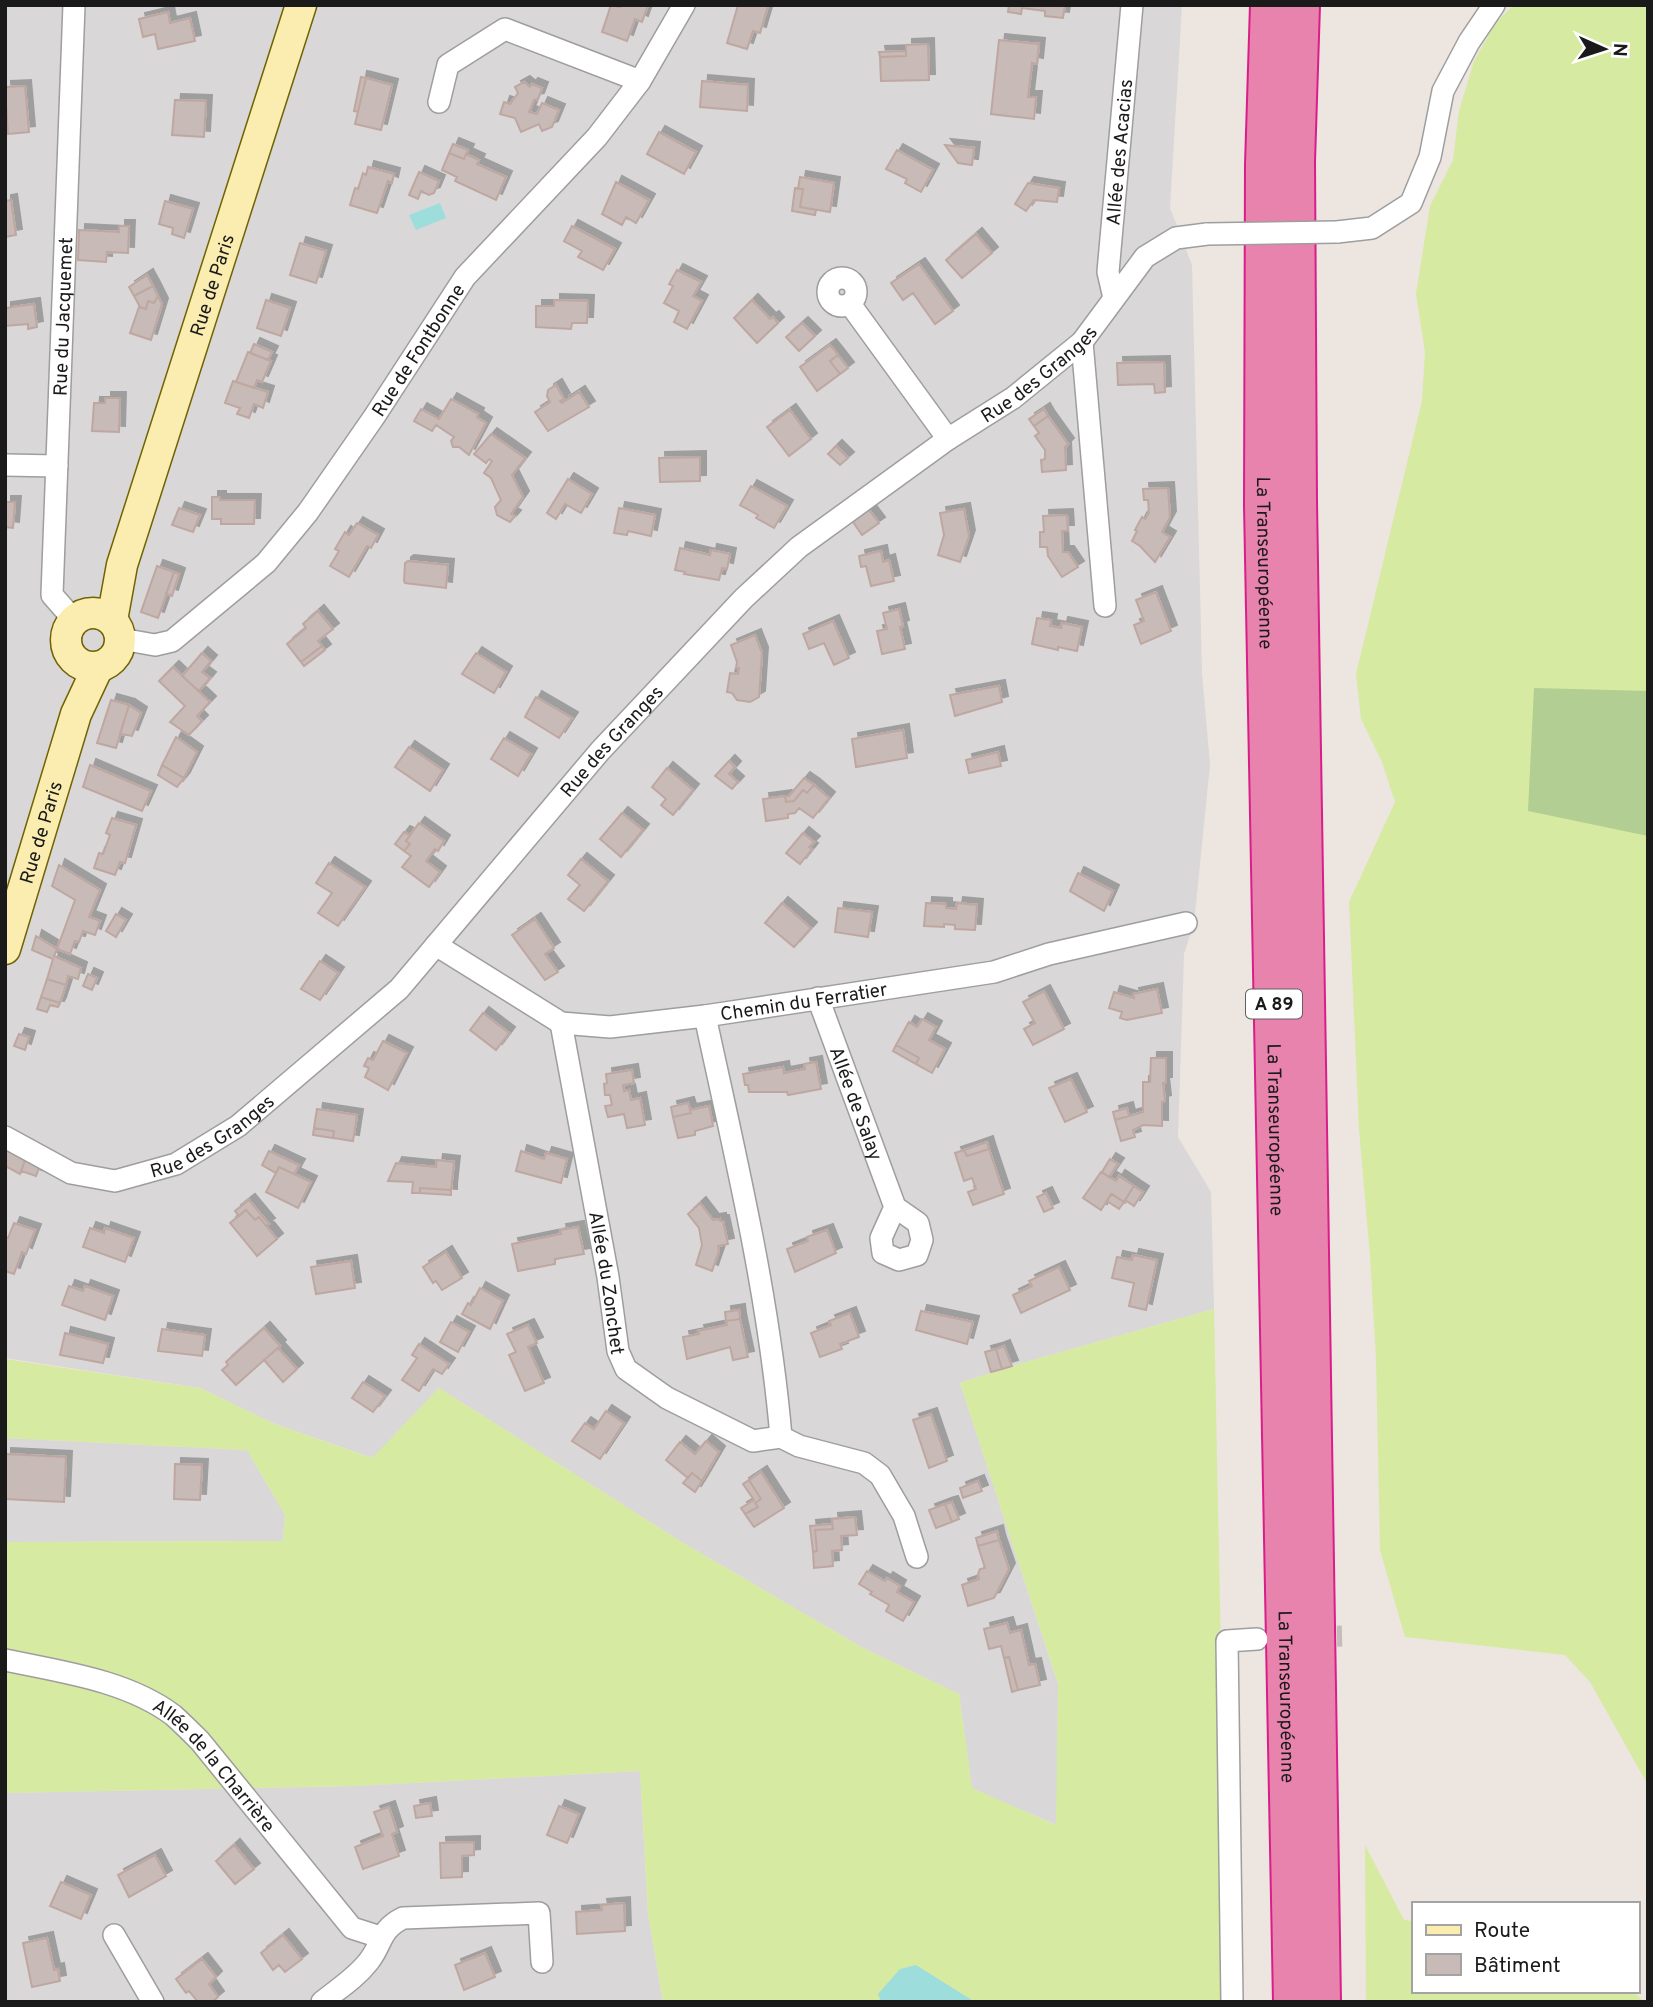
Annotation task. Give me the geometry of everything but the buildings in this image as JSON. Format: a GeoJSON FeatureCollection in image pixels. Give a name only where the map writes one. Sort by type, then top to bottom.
{"type":"FeatureCollection","features":[{"type":"Feature","properties":{"kind":"highway","name":"La Transeuropéenne"},"geometry":{"type":"LineString","coordinates":[[1269,5],[1265,165],[1264,505],[1293,2002]]}},
{"type":"Feature","properties":{"kind":"highway","name":"La Transeuropéenne"},"geometry":{"type":"LineString","coordinates":[[1300,5],[1296,161],[1297,501],[1321,2002]]}},
{"type":"Feature","properties":{"kind":"main road","name":"Rue de Paris"},"geometry":{"type":"LineString","coordinates":[[100,623],[122,565],[301,5]]}},
{"type":"Feature","properties":{"kind":"main road"},"geometry":{"type":"LineString","coordinates":[[100,623],[118,652],[112,660],[87,664],[68,652],[66,639],[69,626],[100,623]]}},
{"type":"Feature","properties":{"kind":"main road","name":"Rue de Paris"},"geometry":{"type":"LineString","coordinates":[[5,949],[76,714],[87,664]]}},
{"type":"Feature","properties":{"kind":"street","name":"Rue du Jacquemet"},"geometry":{"type":"LineString","coordinates":[[74,5],[52,594],[100,623]]}},
{"type":"Feature","properties":{"kind":"street","name":"Rue de Fontbonne"},"geometry":{"type":"LineString","coordinates":[[100,623],[155,645],[172,641],[266,563],[334,475],[465,277],[597,137],[640,81],[684,5]]}},
{"type":"Feature","properties":{"kind":"street","name":"Allée des Acacias"},"geometry":{"type":"LineString","coordinates":[[1114,298],[1108,272],[1132,5]]}},
{"type":"Feature","properties":{"kind":"street","name":"Rue des Granges"},"geometry":{"type":"LineString","coordinates":[[5,1137],[71,1172],[115,1181],[176,1164],[238,1126],[399,989],[600,751],[744,598],[799,547],[948,439],[1013,398],[1082,342],[1145,257],[1176,238],[1207,234],[1337,232],[1371,228],[1411,204],[1430,157],[1443,91],[1469,42],[1494,5]]}},
{"type":"Feature","properties":{"kind":"street"},"geometry":{"type":"LineString","coordinates":[[439,102],[448,65],[505,29],[640,81]]}},
{"type":"Feature","properties":{"kind":"street"},"geometry":{"type":"LineString","coordinates":[[850,303],[948,439]]}},
{"type":"Feature","properties":{"kind":"street"},"geometry":{"type":"LineString","coordinates":[[1082,342],[1105,606]]}},
{"type":"Feature","properties":{"kind":"street"},"geometry":{"type":"LineString","coordinates":[[5,465],[57,466]]}},
{"type":"Feature","properties":{"kind":"street","name":"Chemin du Ferratier"},"geometry":{"type":"LineString","coordinates":[[436,945],[561,1023],[610,1027],[705,1016],[994,972],[1049,954],[1186,923]]}},
{"type":"Feature","properties":{"kind":"street","name":"Allée de Salay"},"geometry":{"type":"LineString","coordinates":[[818,998],[895,1207]]}},
{"type":"Feature","properties":{"kind":"street"},"geometry":{"type":"LineString","coordinates":[[705,1016],[744,1199],[776,1375],[781,1437]]}},
{"type":"Feature","properties":{"kind":"street","name":"Allée du Zonchet"},"geometry":{"type":"LineString","coordinates":[[561,1023],[608,1277],[618,1351],[625,1369],[667,1398],[753,1441],[781,1437],[799,1446],[827,1451],[864,1463],[880,1475],[904,1516],[917,1557]]}},
{"type":"Feature","properties":{"kind":"street"},"geometry":{"type":"LineString","coordinates":[[1232,2002],[1227,1641],[1256,1639]]}},
{"type":"Feature","properties":{"kind":"street","name":"Allée de la Charrière"},"geometry":{"type":"LineString","coordinates":[[5,1660],[107,1684],[140,1696],[172,1715],[200,1741],[352,1928],[380,1937]]}},
{"type":"Feature","properties":{"kind":"street"},"geometry":{"type":"LineString","coordinates":[[322,2002],[358,1974],[371,1959],[380,1937],[390,1925],[403,1918],[539,1913],[542,1962]]}},
{"type":"Feature","properties":{"kind":"street"},"geometry":{"type":"LineString","coordinates":[[114,1935],[153,2002]]}},
{"type":"Feature","properties":{"kind":"shaded area"},"geometry":{"type":"Polygon","coordinates":[[[5,5],[1182,5],[1170,208],[1192,265],[1202,673],[1210,765],[1194,923],[1184,954],[1178,1137],[1211,1192],[1214,1309],[960,1383],[1058,1684],[1057,1825],[972,1789],[959,1694],[863,1648],[680,1541],[439,1388],[373,1458],[275,1424],[200,1388],[5,1358],[5,5]]]}},
{"type":"Feature","properties":{"kind":"shaded area"},"geometry":{"type":"Polygon","coordinates":[[[5,1438],[247,1450],[285,1515],[283,1541],[5,1542],[5,1438]]]}},
{"type":"Feature","properties":{"kind":"shaded area"},"geometry":{"type":"Polygon","coordinates":[[[640,1771],[648,1914],[663,2002],[5,2002],[5,1793],[355,1786],[640,1771]]]}},
{"type":"Feature","properties":{"kind":"green space"},"geometry":{"type":"Polygon","coordinates":[[[1514,5],[1648,5],[1648,1785],[1590,1682],[1565,1655],[1405,1637],[1380,1550],[1376,1358],[1359,1129],[1349,902],[1395,802],[1382,762],[1361,719],[1356,674],[1422,401],[1425,352],[1416,294],[1430,206],[1453,160],[1459,111],[1474,61],[1496,22],[1514,5]]]}},
{"type":"Feature","properties":{"kind":"green space"},"geometry":{"type":"Polygon","coordinates":[[[1534,688],[1648,691],[1648,836],[1528,811],[1534,688]]]}},
{"type":"Feature","properties":{"kind":"green space"},"geometry":{"type":"Polygon","coordinates":[[[1214,1309],[1228,2002],[663,2002],[648,1914],[640,1771],[355,1786],[5,1793],[5,1542],[283,1541],[285,1515],[247,1450],[5,1438],[5,1359],[200,1388],[275,1424],[372,1458],[439,1388],[680,1541],[863,1648],[959,1694],[972,1788],[1056,1825],[1058,1684],[960,1383],[1214,1309]]]}},
{"type":"Feature","properties":{"kind":"green space"},"geometry":{"type":"Polygon","coordinates":[[[1365,1845],[1404,1920],[1412,1921],[1412,1993],[1634,1993],[1645,2002],[1366,2002],[1365,1845]]]}},
{"type":"Feature","properties":{"kind":"water"},"geometry":{"type":"Polygon","coordinates":[[[440,203],[446,218],[416,230],[409,215],[440,203]]]}},
{"type":"Feature","properties":{"kind":"water"},"geometry":{"type":"Polygon","coordinates":[[[916,1965],[975,2002],[881,2002],[878,1994],[900,1969],[916,1965]]]}},
{"type":"Feature","properties":{"kind":"tunnel"},"geometry":{"type":"LineString","coordinates":[[1306,1637],[1342,1636]]}}]}
